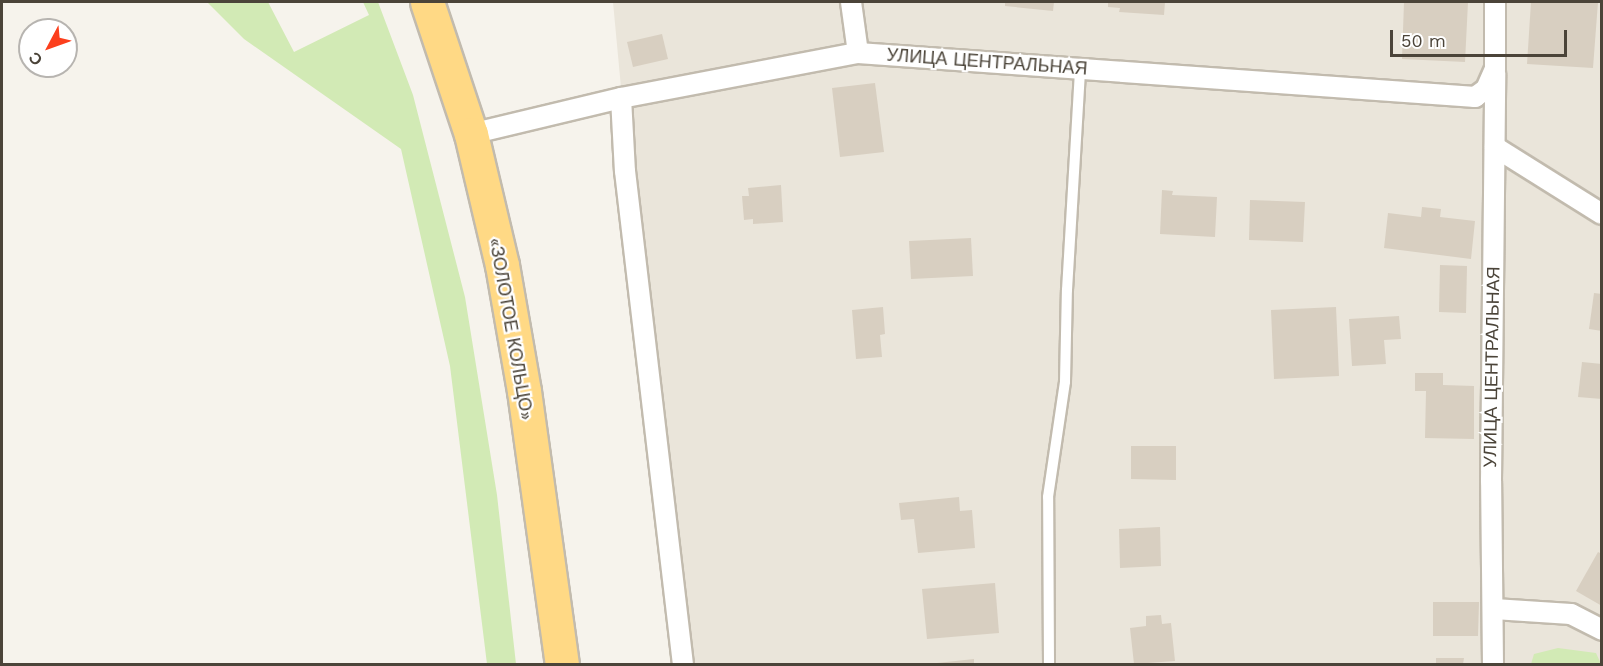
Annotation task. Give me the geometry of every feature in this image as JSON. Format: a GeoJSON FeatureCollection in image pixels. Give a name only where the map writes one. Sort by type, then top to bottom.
{"type":"FeatureCollection","features":[{"type":"Feature","properties":{"kind":"highway","name":"«ЗОЛОТОЕ КОЛЬЦО»"},"geometry":{"type":"LineString","coordinates":[[427,2],[471,134],[502,266],[524,391],[562,664]]}},
{"type":"Feature","properties":{"kind":"street"},"geometry":{"type":"LineString","coordinates":[[851,2],[858,52]]}},
{"type":"Feature","properties":{"kind":"street"},"geometry":{"type":"LineString","coordinates":[[1495,2],[1495,69]]}},
{"type":"Feature","properties":{"kind":"street","name":"УЛИЦА ЦЕНТРАЛЬНАЯ"},"geometry":{"type":"LineString","coordinates":[[471,134],[621,98],[858,52],[1476,97],[1486,89],[1495,69]]}},
{"type":"Feature","properties":{"kind":"street","name":"УЛИЦА ЦЕНТРАЛЬНАЯ"},"geometry":{"type":"LineString","coordinates":[[1493,664],[1491,481],[1495,69]]}},
{"type":"Feature","properties":{"kind":"street"},"geometry":{"type":"LineString","coordinates":[[621,98],[625,171],[683,664]]}},
{"type":"Feature","properties":{"kind":"street"},"geometry":{"type":"LineString","coordinates":[[1495,147],[1602,214]]}},
{"type":"Feature","properties":{"kind":"street"},"geometry":{"type":"LineString","coordinates":[[1494,609],[1571,614],[1602,630]]}},
{"type":"Feature","properties":{"kind":"lane"},"geometry":{"type":"LineString","coordinates":[[1049,664],[1048,497],[1065,382],[1067,290],[1080,69]]}},
{"type":"Feature","properties":{"kind":"shaded area"},"geometry":{"type":"Polygon","coordinates":[[[613,2],[1601,2],[1601,664],[675,664],[613,2]]]}},
{"type":"Feature","properties":{"kind":"green space"},"geometry":{"type":"Polygon","coordinates":[[[207,2],[268,2],[294,52],[369,15],[363,2],[378,2],[413,95],[465,297],[497,495],[516,664],[487,664],[450,366],[401,149],[244,39],[207,2]]]}},
{"type":"Feature","properties":{"kind":"green space"},"geometry":{"type":"Polygon","coordinates":[[[1558,648],[1596,653],[1601,664],[1531,664],[1534,654],[1558,648]]]}},
{"type":"Feature","properties":{"kind":"building"},"geometry":{"type":"Polygon","coordinates":[[[1005,2],[1054,2],[1053,11],[1005,6],[1005,2]]]}},
{"type":"Feature","properties":{"kind":"building"},"geometry":{"type":"Polygon","coordinates":[[[1108,2],[1165,2],[1164,15],[1119,12],[1120,8],[1108,7],[1108,2]]]}},
{"type":"Feature","properties":{"kind":"building"},"geometry":{"type":"Polygon","coordinates":[[[1404,2],[1468,2],[1465,62],[1402,59],[1404,2]]]}},
{"type":"Feature","properties":{"kind":"building"},"geometry":{"type":"Polygon","coordinates":[[[1531,2],[1598,2],[1593,68],[1527,64],[1531,2]]]}},
{"type":"Feature","properties":{"kind":"building"},"geometry":{"type":"Polygon","coordinates":[[[662,34],[668,59],[633,67],[627,42],[662,34]]]}},
{"type":"Feature","properties":{"kind":"building"},"geometry":{"type":"Polygon","coordinates":[[[875,83],[884,152],[840,157],[832,88],[875,83]]]}},
{"type":"Feature","properties":{"kind":"building"},"geometry":{"type":"Polygon","coordinates":[[[781,185],[783,222],[753,224],[753,219],[744,220],[742,196],[749,196],[748,188],[781,185]]]}},
{"type":"Feature","properties":{"kind":"building"},"geometry":{"type":"Polygon","coordinates":[[[1162,190],[1173,191],[1172,195],[1217,197],[1215,237],[1160,234],[1162,190]]]}},
{"type":"Feature","properties":{"kind":"building"},"geometry":{"type":"Polygon","coordinates":[[[1250,200],[1305,202],[1303,242],[1249,240],[1250,200]]]}},
{"type":"Feature","properties":{"kind":"building"},"geometry":{"type":"Polygon","coordinates":[[[1422,207],[1441,209],[1440,217],[1475,221],[1471,259],[1384,248],[1388,213],[1421,217],[1422,207]]]}},
{"type":"Feature","properties":{"kind":"building"},"geometry":{"type":"Polygon","coordinates":[[[971,238],[973,276],[911,279],[909,241],[971,238]]]}},
{"type":"Feature","properties":{"kind":"building"},"geometry":{"type":"Polygon","coordinates":[[[1440,265],[1467,266],[1466,313],[1439,312],[1440,265]]]}},
{"type":"Feature","properties":{"kind":"building"},"geometry":{"type":"Polygon","coordinates":[[[1594,293],[1602,294],[1602,331],[1589,329],[1594,293]]]}},
{"type":"Feature","properties":{"kind":"building"},"geometry":{"type":"Polygon","coordinates":[[[883,307],[885,334],[880,335],[882,357],[856,359],[852,310],[883,307]]]}},
{"type":"Feature","properties":{"kind":"building"},"geometry":{"type":"Polygon","coordinates":[[[1336,307],[1339,376],[1274,379],[1271,310],[1336,307]]]}},
{"type":"Feature","properties":{"kind":"building"},"geometry":{"type":"Polygon","coordinates":[[[1399,316],[1401,339],[1384,340],[1386,364],[1352,366],[1349,319],[1399,316]]]}},
{"type":"Feature","properties":{"kind":"building"},"geometry":{"type":"Polygon","coordinates":[[[1582,362],[1602,364],[1602,399],[1578,397],[1582,362]]]}},
{"type":"Feature","properties":{"kind":"building"},"geometry":{"type":"Polygon","coordinates":[[[1415,373],[1443,373],[1443,385],[1474,386],[1474,439],[1425,438],[1426,391],[1415,391],[1415,373]]]}},
{"type":"Feature","properties":{"kind":"building"},"geometry":{"type":"Polygon","coordinates":[[[1131,446],[1176,446],[1176,480],[1131,479],[1131,446]]]}},
{"type":"Feature","properties":{"kind":"building"},"geometry":{"type":"Polygon","coordinates":[[[959,497],[960,511],[972,510],[975,548],[918,553],[914,519],[901,520],[899,503],[959,497]]]}},
{"type":"Feature","properties":{"kind":"building"},"geometry":{"type":"Polygon","coordinates":[[[1160,527],[1161,566],[1120,568],[1119,529],[1160,527]]]}},
{"type":"Feature","properties":{"kind":"building"},"geometry":{"type":"Polygon","coordinates":[[[1598,552],[1602,554],[1602,606],[1576,591],[1598,552]]]}},
{"type":"Feature","properties":{"kind":"building"},"geometry":{"type":"Polygon","coordinates":[[[995,583],[999,633],[927,639],[922,589],[995,583]]]}},
{"type":"Feature","properties":{"kind":"building"},"geometry":{"type":"Polygon","coordinates":[[[1433,602],[1479,602],[1478,636],[1433,636],[1433,602]]]}},
{"type":"Feature","properties":{"kind":"building"},"geometry":{"type":"Polygon","coordinates":[[[1161,615],[1162,624],[1171,623],[1175,661],[1134,664],[1130,628],[1146,626],[1146,616],[1161,615]]]}},
{"type":"Feature","properties":{"kind":"building"},"geometry":{"type":"Polygon","coordinates":[[[1436,658],[1464,658],[1463,664],[1436,664],[1436,658]]]}},
{"type":"Feature","properties":{"kind":"building"},"geometry":{"type":"Polygon","coordinates":[[[974,659],[974,664],[937,664],[937,663],[974,659]]]}}]}
